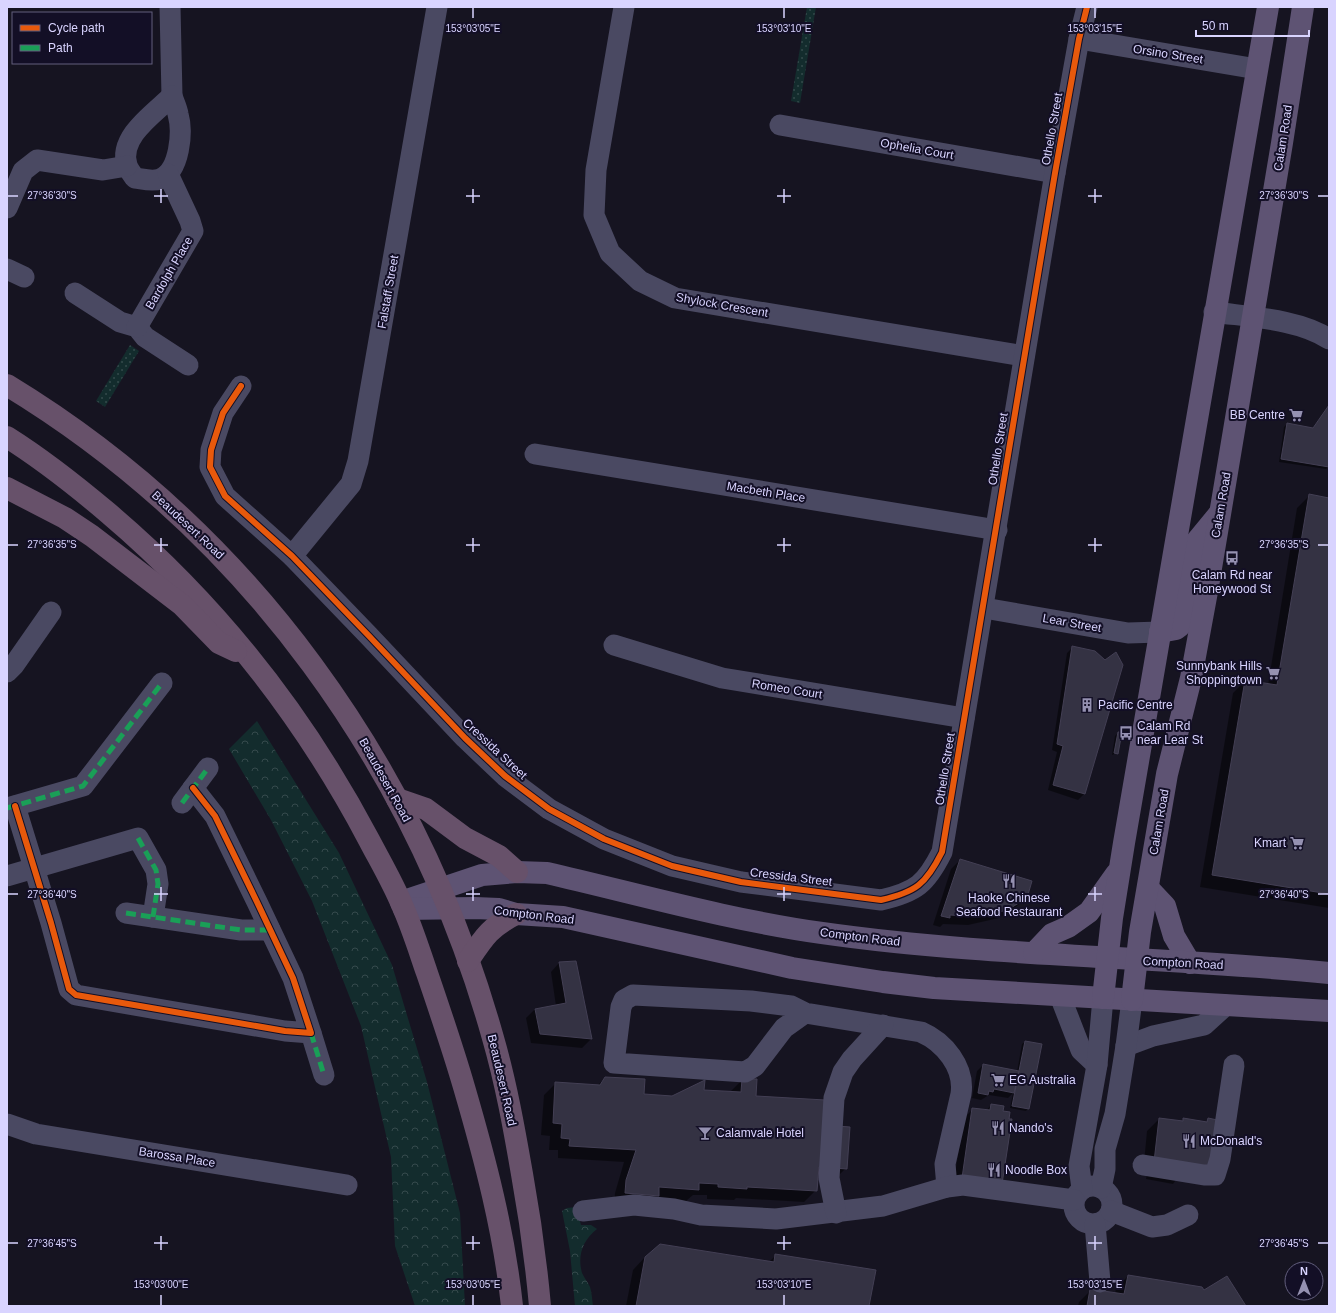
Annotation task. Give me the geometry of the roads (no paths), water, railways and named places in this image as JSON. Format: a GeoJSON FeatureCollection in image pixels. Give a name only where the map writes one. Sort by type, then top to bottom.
{"type":"FeatureCollection","features":[{"type":"Feature","properties":{"kind":"highway","name":"Beaudesert Road"},"geometry":{"type":"LineString","coordinates":[[7,385],[41,406],[87,438],[129,471],[207,542],[253,590],[294,638],[327,685],[355,727],[397,799],[429,863],[468,961],[493,1039],[506,1088],[531,1225],[540,1306]]}},
{"type":"Feature","properties":{"kind":"highway"},"geometry":{"type":"LineString","coordinates":[[7,437],[90,498],[135,536],[212,611],[252,658],[326,764],[350,805],[403,906],[455,1056],[480,1140],[503,1237],[512,1306]]}},
{"type":"Feature","properties":{"kind":"highway"},"geometry":{"type":"LineString","coordinates":[[7,488],[65,518],[92,536],[182,605],[219,643],[252,658]]}},
{"type":"Feature","properties":{"kind":"highway"},"geometry":{"type":"LineString","coordinates":[[397,799],[426,809],[465,838],[499,856],[517,872]]}},
{"type":"Feature","properties":{"kind":"highway"},"geometry":{"type":"LineString","coordinates":[[468,961],[489,931],[501,922],[516,914]]}},
{"type":"Feature","properties":{"kind":"main road"},"geometry":{"type":"LineString","coordinates":[[1103,998],[1107,958],[1120,870],[1214,312],[1268,7]]}},
{"type":"Feature","properties":{"kind":"main road","name":"Calam Road"},"geometry":{"type":"LineString","coordinates":[[1132,1000],[1148,888],[1168,774],[1195,660],[1282,143],[1303,7]]}},
{"type":"Feature","properties":{"kind":"main road"},"geometry":{"type":"LineString","coordinates":[[1160,632],[1176,629],[1180,626],[1196,542],[1219,514]]}},
{"type":"Feature","properties":{"kind":"main road"},"geometry":{"type":"LineString","coordinates":[[1034,953],[1052,934],[1068,927],[1089,912],[1096,904],[1109,882],[1120,870]]}},
{"type":"Feature","properties":{"kind":"main road","name":"Compton Road"},"geometry":{"type":"LineString","coordinates":[[403,906],[443,898],[482,875],[517,872],[547,873],[721,914],[801,930],[904,943],[1329,973]]}},
{"type":"Feature","properties":{"kind":"main road"},"geometry":{"type":"LineString","coordinates":[[1148,888],[1166,906],[1174,936],[1190,963]]}},
{"type":"Feature","properties":{"kind":"main road","name":"Compton Road"},"geometry":{"type":"LineString","coordinates":[[443,898],[499,909],[516,914],[556,916],[588,922],[751,960],[831,975],[934,988],[1329,1011]]}},
{"type":"Feature","properties":{"kind":"street"},"geometry":{"type":"LineString","coordinates":[[170,7],[172,96],[179,115],[178,156],[168,174],[159,179],[149,180],[135,178],[127,166],[125,152],[128,142],[140,126],[172,96]]}},
{"type":"Feature","properties":{"kind":"street","name":"Falstaff Street"},"geometry":{"type":"LineString","coordinates":[[292,556],[351,484],[358,461],[437,7]]}},
{"type":"Feature","properties":{"kind":"street","name":"Shylock Crescent"},"geometry":{"type":"LineString","coordinates":[[624,7],[596,170],[594,215],[610,253],[640,281],[675,298],[1024,356]]}},
{"type":"Feature","properties":{"kind":"street","name":"Othello Street"},"geometry":{"type":"LineString","coordinates":[[917,887],[932,873],[942,852],[997,530],[1024,356],[1055,173],[1079,39],[1087,7]]}},
{"type":"Feature","properties":{"kind":"street","name":"Orsino Street"},"geometry":{"type":"LineString","coordinates":[[1079,39],[1257,69]]}},
{"type":"Feature","properties":{"kind":"street","name":"Ophelia Court"},"geometry":{"type":"LineString","coordinates":[[780,125],[1055,173]]}},
{"type":"Feature","properties":{"kind":"street"},"geometry":{"type":"LineString","coordinates":[[7,208],[23,171],[37,160],[103,170],[127,166]]}},
{"type":"Feature","properties":{"kind":"street","name":"Bardolph Place"},"geometry":{"type":"LineString","coordinates":[[137,327],[193,231],[190,221],[168,174]]}},
{"type":"Feature","properties":{"kind":"street"},"geometry":{"type":"LineString","coordinates":[[75,293],[120,322],[137,327],[145,337],[188,365]]}},
{"type":"Feature","properties":{"kind":"street"},"geometry":{"type":"LineString","coordinates":[[1214,312],[1304,328],[1329,339]]}},
{"type":"Feature","properties":{"kind":"street","name":"Cressida Street"},"geometry":{"type":"LineString","coordinates":[[241,386],[223,413],[211,450],[210,467],[225,496],[292,556],[465,738],[505,776],[549,809],[604,839],[672,866],[741,882],[880,900],[900,896],[917,887]]}},
{"type":"Feature","properties":{"kind":"street","name":"Macbeth Place"},"geometry":{"type":"LineString","coordinates":[[535,454],[997,530]]}},
{"type":"Feature","properties":{"kind":"street","name":"Lear Street"},"geometry":{"type":"LineString","coordinates":[[984,608],[1128,632],[1160,632]]}},
{"type":"Feature","properties":{"kind":"street"},"geometry":{"type":"LineString","coordinates":[[7,672],[14,665],[51,612]]}},
{"type":"Feature","properties":{"kind":"street","name":"Romeo Court"},"geometry":{"type":"LineString","coordinates":[[614,645],[722,678],[964,718]]}},
{"type":"Feature","properties":{"kind":"street"},"geometry":{"type":"LineString","coordinates":[[162,683],[83,786],[11,807],[34,868],[69,989],[76,995],[285,1031],[312,1033]]}},
{"type":"Feature","properties":{"kind":"street"},"geometry":{"type":"LineString","coordinates":[[208,768],[187,796],[215,816],[293,978],[312,1033],[324,1075]]}},
{"type":"Feature","properties":{"kind":"street"},"geometry":{"type":"LineString","coordinates":[[7,876],[138,838],[156,870],[158,884],[153,917]]}},
{"type":"Feature","properties":{"kind":"street"},"geometry":{"type":"LineString","coordinates":[[126,913],[241,930],[270,930]]}},
{"type":"Feature","properties":{"kind":"street"},"geometry":{"type":"LineString","coordinates":[[805,1013],[784,1028],[753,1068],[745,1072],[614,1063],[621,1007],[624,1000],[633,995],[752,1002],[791,1006],[805,1013],[913,1030],[934,1039],[950,1056],[960,1076],[961,1094],[945,1164],[947,1187]]}},
{"type":"Feature","properties":{"kind":"street"},"geometry":{"type":"LineString","coordinates":[[1060,996],[1081,1050],[1097,1065]]}},
{"type":"Feature","properties":{"kind":"street"},"geometry":{"type":"LineString","coordinates":[[1086,1193],[1079,1166],[1097,1065],[1103,998]]}},
{"type":"Feature","properties":{"kind":"street"},"geometry":{"type":"LineString","coordinates":[[1132,1000],[1126,1046],[1113,1121],[1105,1149],[1104,1169],[1074,1206],[1078,1218],[1089,1224],[1103,1217],[1152,1227],[1167,1225],[1188,1215]]}},
{"type":"Feature","properties":{"kind":"street"},"geometry":{"type":"LineString","coordinates":[[1126,1046],[1153,1036],[1204,1025],[1226,1005]]}},
{"type":"Feature","properties":{"kind":"street"},"geometry":{"type":"LineString","coordinates":[[836,1213],[829,1178],[834,1098],[843,1072],[852,1059],[883,1025]]}},
{"type":"Feature","properties":{"kind":"street"},"geometry":{"type":"LineString","coordinates":[[1143,1165],[1204,1175],[1215,1175],[1218,1171],[1227,1113],[1226,1065]]}},
{"type":"Feature","properties":{"kind":"street","name":"Barossa Place"},"geometry":{"type":"LineString","coordinates":[[7,1124],[36,1134],[347,1185]]}},
{"type":"Feature","properties":{"kind":"street"},"geometry":{"type":"LineString","coordinates":[[582,1211],[634,1206],[674,1210],[701,1215],[760,1219],[836,1213],[894,1204],[947,1187],[968,1186],[1046,1198],[1086,1193],[1110,1197],[1103,1217],[1100,1282]]}},
{"type":"Feature","properties":{"kind":"place","name":"BB Centre"},"geometry":{"type":"Point","coordinates":[1296,415]}},
{"type":"Feature","properties":{"kind":"place","name":"Calam Rd near Honeywood St"},"geometry":{"type":"Point","coordinates":[1232,558]}},
{"type":"Feature","properties":{"kind":"place","name":"Sunnybank Hills Shoppingtown"},"geometry":{"type":"Point","coordinates":[1273,673]}},
{"type":"Feature","properties":{"kind":"place","name":"Pacific Centre"},"geometry":{"type":"Point","coordinates":[1087,705]}},
{"type":"Feature","properties":{"kind":"place","name":"Calam Rd near Lear St"},"geometry":{"type":"Point","coordinates":[1126,733]}},
{"type":"Feature","properties":{"kind":"place","name":"Kmart"},"geometry":{"type":"Point","coordinates":[1297,843]}},
{"type":"Feature","properties":{"kind":"place","name":"Haoke Chinese Seafood Restaurant"},"geometry":{"type":"Point","coordinates":[1009,881]}},
{"type":"Feature","properties":{"kind":"place","name":"EG Australia"},"geometry":{"type":"Point","coordinates":[998,1080]}},
{"type":"Feature","properties":{"kind":"place","name":"Nando's"},"geometry":{"type":"Point","coordinates":[998,1128]}},
{"type":"Feature","properties":{"kind":"place","name":"Calamvale Hotel"},"geometry":{"type":"Point","coordinates":[705,1133]}},
{"type":"Feature","properties":{"kind":"place","name":"McDonald's"},"geometry":{"type":"Point","coordinates":[1189,1141]}},
{"type":"Feature","properties":{"kind":"place","name":"Noodle Box"},"geometry":{"type":"Point","coordinates":[994,1170]}}]}
